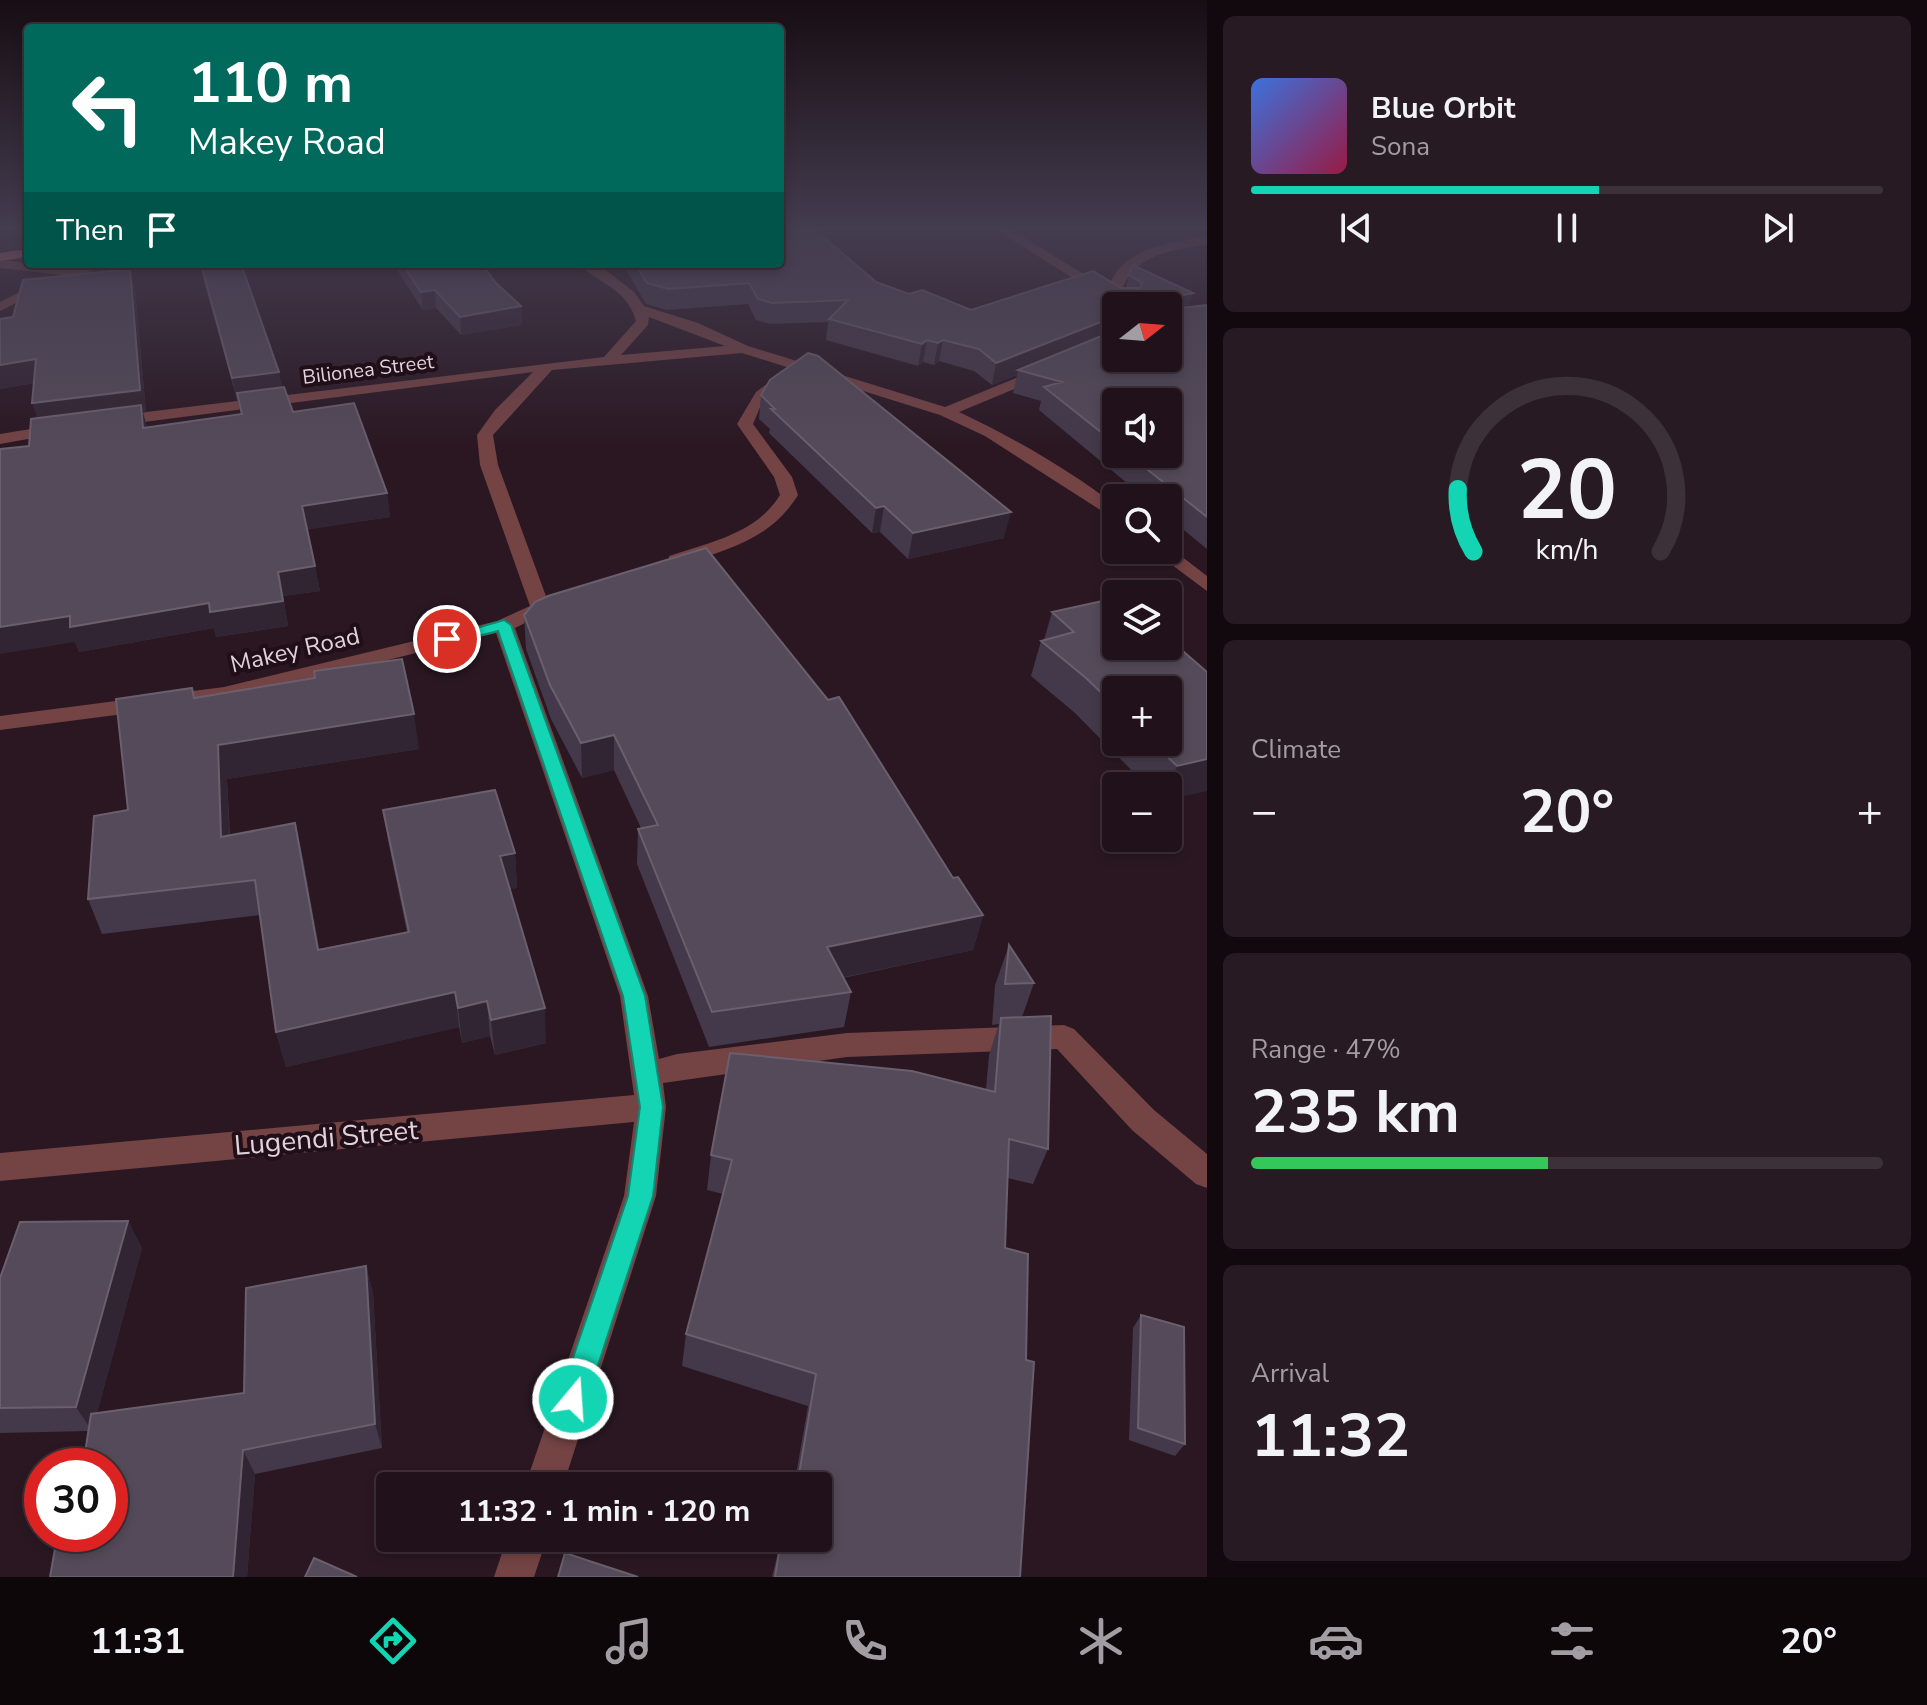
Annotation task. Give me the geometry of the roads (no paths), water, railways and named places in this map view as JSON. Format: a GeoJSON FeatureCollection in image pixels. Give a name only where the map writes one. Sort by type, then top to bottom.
{"type":"FeatureCollection","features":[{"type":"Feature","properties":{"kind":"street"},"geometry":{"type":"LineString","coordinates":[[634,301],[642,310],[693,326],[743,349],[946,412],[1004,441],[1102,504]]}},
{"type":"Feature","properties":{"kind":"street"},"geometry":{"type":"LineString","coordinates":[[609,360],[643,322],[642,310]]}},
{"type":"Feature","properties":{"kind":"street","name":"Bilionea Street"},"geometry":{"type":"LineString","coordinates":[[0,439],[548,366],[743,349]]}},
{"type":"Feature","properties":{"kind":"street"},"geometry":{"type":"LineString","coordinates":[[661,566],[751,534],[779,516],[789,495],[783,477],[745,424],[747,414],[764,391],[799,365]]}},
{"type":"Feature","properties":{"kind":"street"},"geometry":{"type":"LineString","coordinates":[[946,412],[1059,365]]}},
{"type":"Feature","properties":{"kind":"street"},"geometry":{"type":"LineString","coordinates":[[541,609],[489,465],[485,435],[501,413],[548,366]]}},
{"type":"Feature","properties":{"kind":"street"},"geometry":{"type":"LineString","coordinates":[[1179,564],[1207,585]]}},
{"type":"Feature","properties":{"kind":"street","name":"Makey Road"},"geometry":{"type":"LineString","coordinates":[[0,723],[224,694],[504,625],[571,598]]}},
{"type":"Feature","properties":{"kind":"street"},"geometry":{"type":"LineString","coordinates":[[504,625],[634,996],[651,1107],[640,1196],[549,1472]]}},
{"type":"Feature","properties":{"kind":"street"},"geometry":{"type":"LineString","coordinates":[[646,1076],[677,1066],[847,1045],[1064,1037],[1143,1120],[1207,1174]]}},
{"type":"Feature","properties":{"kind":"street","name":"Lugendi Street"},"geometry":{"type":"LineString","coordinates":[[0,1167],[651,1107]]}},
{"type":"Feature","properties":{"kind":"street"},"geometry":{"type":"LineString","coordinates":[[514,1577],[522,1552]]}}]}
